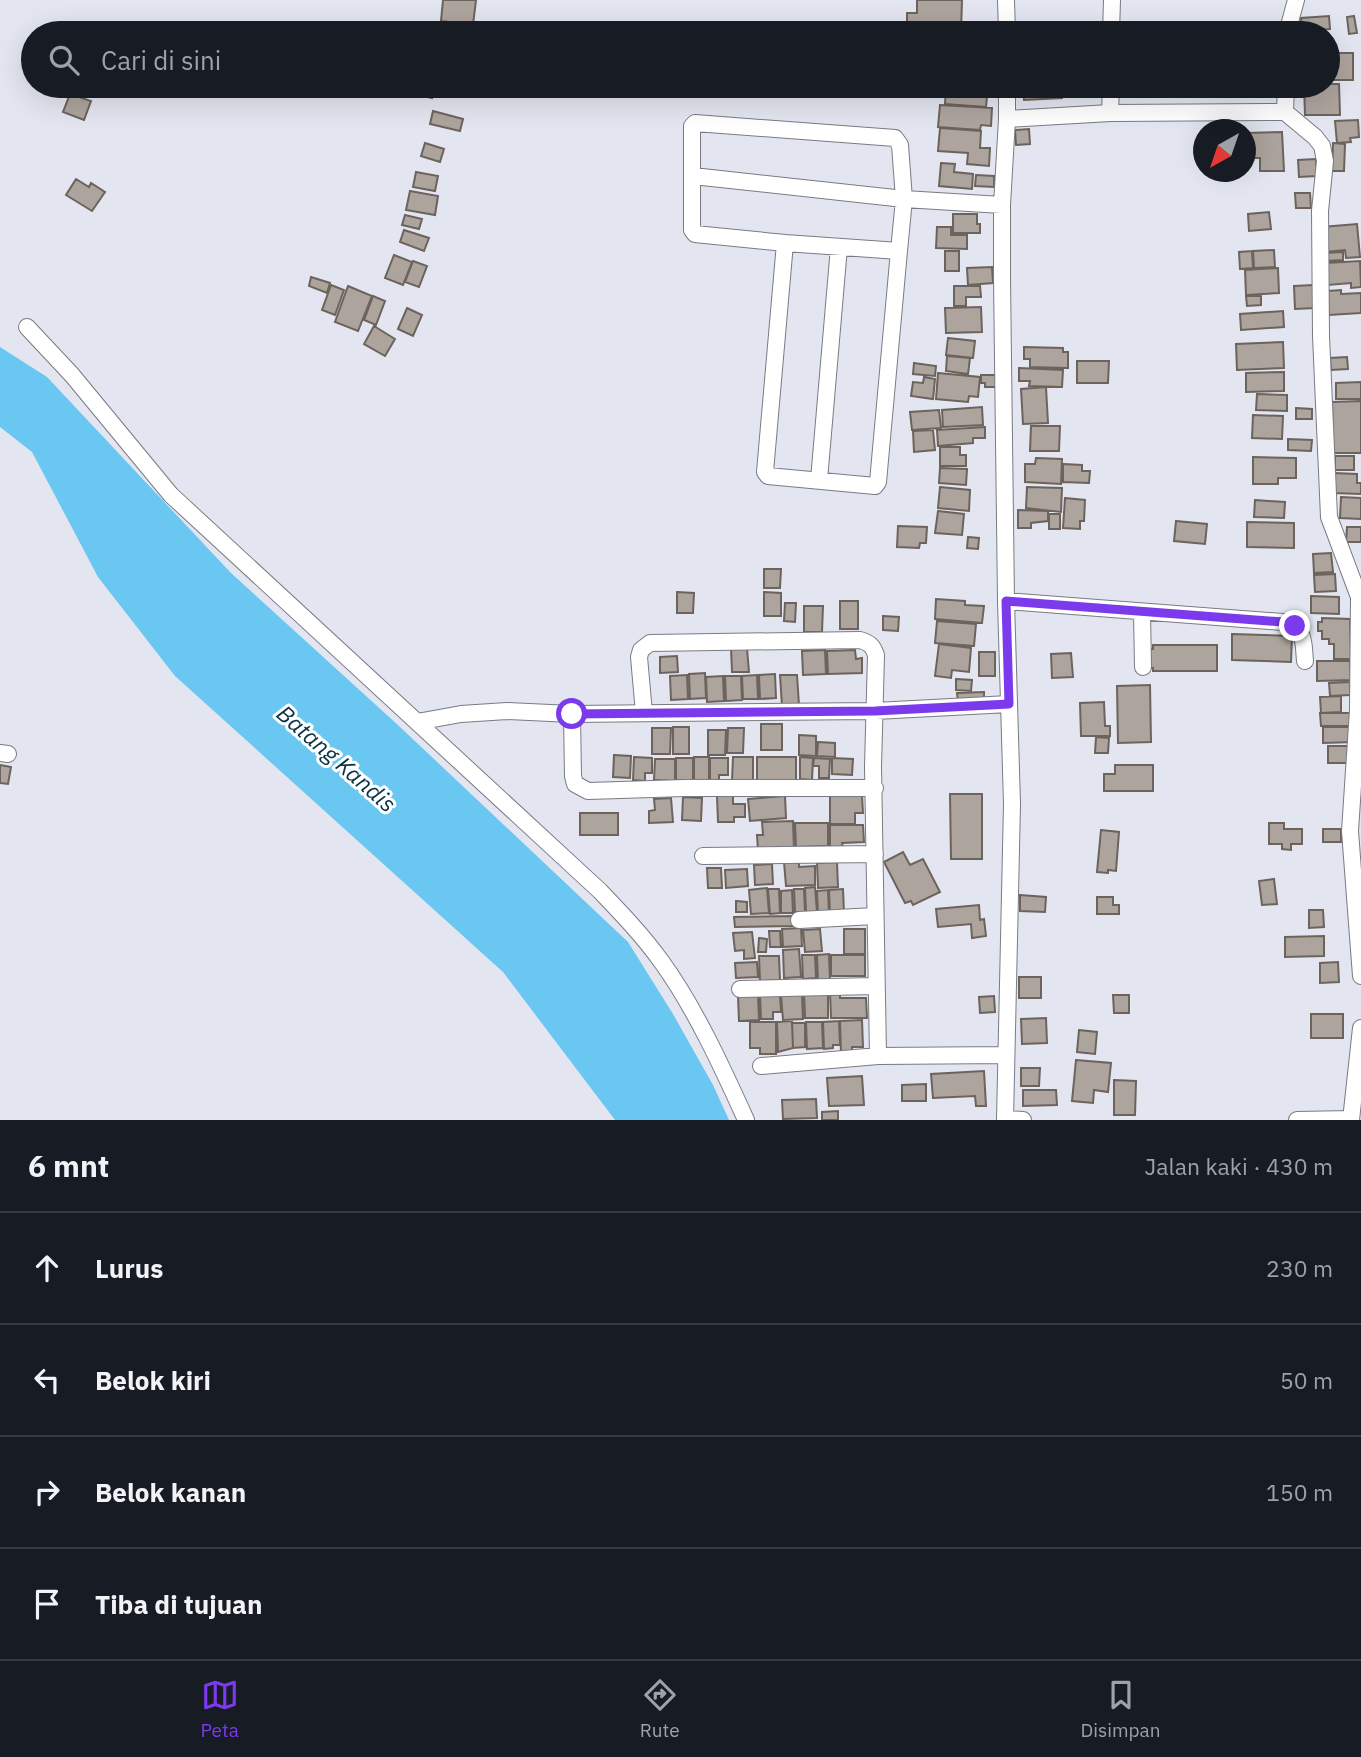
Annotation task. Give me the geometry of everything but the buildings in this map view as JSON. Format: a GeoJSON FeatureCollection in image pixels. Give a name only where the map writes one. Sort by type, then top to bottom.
{"type":"FeatureCollection","features":[{"type":"Feature","properties":{"kind":"street"},"geometry":{"type":"LineString","coordinates":[[1003,21],[1006,0]]}},
{"type":"Feature","properties":{"kind":"street"},"geometry":{"type":"LineString","coordinates":[[1111,21],[1112,0]]}},
{"type":"Feature","properties":{"kind":"street"},"geometry":{"type":"LineString","coordinates":[[1290,21],[1296,0]]}},
{"type":"Feature","properties":{"kind":"street"},"geometry":{"type":"LineString","coordinates":[[1007,98],[1002,205],[1006,601],[1012,804],[1005,1119],[1023,1120]]}},
{"type":"Feature","properties":{"kind":"street"},"geometry":{"type":"LineString","coordinates":[[1110,113],[1111,98]]}},
{"type":"Feature","properties":{"kind":"street"},"geometry":{"type":"LineString","coordinates":[[1285,113],[1286,98]]}},
{"type":"Feature","properties":{"kind":"street"},"geometry":{"type":"LineString","coordinates":[[1007,119],[1110,113],[1285,113],[1322,146],[1325,161],[1320,211],[1322,362],[1328,505],[1334,534],[1359,597],[1359,710],[1350,831],[1361,976]]}},
{"type":"Feature","properties":{"kind":"street"},"geometry":{"type":"LineString","coordinates":[[785,243],[765,472],[768,476],[875,486],[878,482],[904,199],[900,145],[895,138],[695,123],[692,126],[692,230],[695,233],[899,251]]}},
{"type":"Feature","properties":{"kind":"street"},"geometry":{"type":"LineString","coordinates":[[693,176],[904,199],[1002,205]]}},
{"type":"Feature","properties":{"kind":"street"},"geometry":{"type":"LineString","coordinates":[[819,480],[839,247]]}},
{"type":"Feature","properties":{"kind":"street"},"geometry":{"type":"LineString","coordinates":[[27,327],[72,375],[171,495],[600,891],[637,930],[663,963],[692,1012],[746,1120]]}},
{"type":"Feature","properties":{"kind":"street"},"geometry":{"type":"LineString","coordinates":[[1006,601],[1283,622],[1300,631],[1305,661]]}},
{"type":"Feature","properties":{"kind":"street"},"geometry":{"type":"LineString","coordinates":[[1142,613],[1143,667]]}},
{"type":"Feature","properties":{"kind":"street"},"geometry":{"type":"LineString","coordinates":[[644,713],[639,657],[640,650],[650,643],[860,640],[869,643],[876,655],[873,767],[878,1056]]}},
{"type":"Feature","properties":{"kind":"street"},"geometry":{"type":"LineString","coordinates":[[417,722],[481,712],[572,714],[875,711],[1009,704]]}},
{"type":"Feature","properties":{"kind":"street"},"geometry":{"type":"LineString","coordinates":[[572,714],[573,776],[575,784],[588,790],[875,788]]}},
{"type":"Feature","properties":{"kind":"street"},"geometry":{"type":"LineString","coordinates":[[703,856],[875,854]]}},
{"type":"Feature","properties":{"kind":"street"},"geometry":{"type":"LineString","coordinates":[[799,920],[875,916]]}},
{"type":"Feature","properties":{"kind":"street"},"geometry":{"type":"LineString","coordinates":[[740,989],[875,986]]}},
{"type":"Feature","properties":{"kind":"street"},"geometry":{"type":"LineString","coordinates":[[1297,1120],[1351,1119],[1361,1028]]}},
{"type":"Feature","properties":{"kind":"street"},"geometry":{"type":"LineString","coordinates":[[761,1066],[878,1056],[1006,1055]]}},
{"type":"Feature","properties":{"kind":"water","name":"Batang Kandis"},"geometry":{"type":"Polygon","coordinates":[[[0,347],[47,377],[231,573],[399,726],[628,942],[673,1014],[713,1085],[729,1120],[615,1120],[503,972],[175,676],[98,577],[32,452],[0,427],[0,347]]]}},
{"type":"Feature","properties":{"kind":"route"},"geometry":{"type":"LineString","coordinates":[[572,714],[875,711],[1009,704],[1006,601],[1283,622],[1295,626]]}}]}
